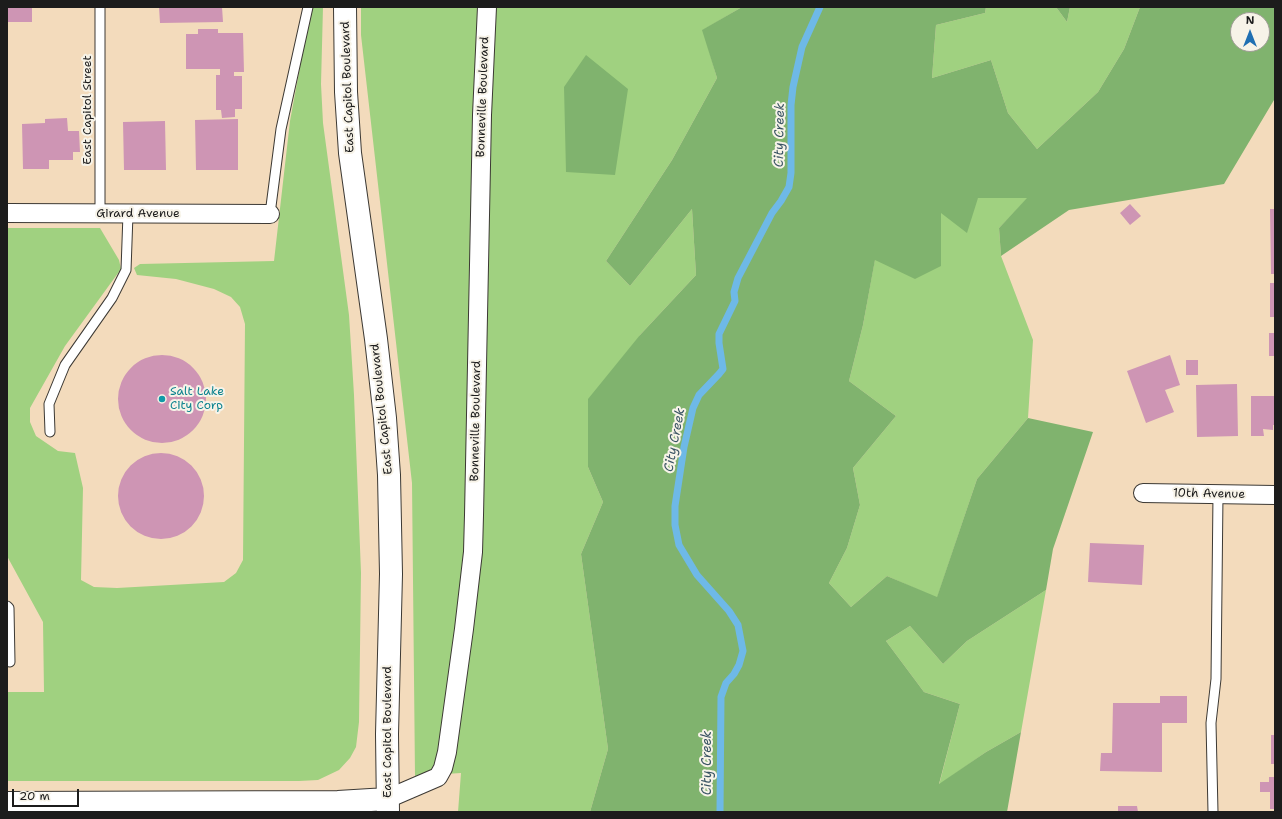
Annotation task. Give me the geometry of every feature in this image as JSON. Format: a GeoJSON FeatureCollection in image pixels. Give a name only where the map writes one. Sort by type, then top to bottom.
{"type":"FeatureCollection","features":[{"type":"Feature","properties":{"kind":"street","name":"East Capitol Boulevard"},"geometry":{"type":"LineString","coordinates":[[345,7],[346,92],[350,153],[376,339],[385,418],[389,475],[391,574],[387,734],[388,806]]}},
{"type":"Feature","properties":{"kind":"street","name":"Bonneville Boulevard"},"geometry":{"type":"LineString","coordinates":[[388,806],[438,777],[443,768],[447,752],[464,629],[473,552],[482,115],[487,7]]}},
{"type":"Feature","properties":{"kind":"street","name":"Girard Avenue"},"geometry":{"type":"LineString","coordinates":[[7,214],[270,214]]}},
{"type":"Feature","properties":{"kind":"street","name":"10th Avenue"},"geometry":{"type":"LineString","coordinates":[[1143,493],[1275,495]]}},
{"type":"Feature","properties":{"kind":"street"},"geometry":{"type":"LineString","coordinates":[[7,802],[338,802],[388,806]]}},
{"type":"Feature","properties":{"kind":"lane","name":"East Capitol Street"},"geometry":{"type":"LineString","coordinates":[[100,7],[100,214]]}},
{"type":"Feature","properties":{"kind":"lane"},"geometry":{"type":"LineString","coordinates":[[270,214],[281,129],[308,7]]}},
{"type":"Feature","properties":{"kind":"lane"},"geometry":{"type":"LineString","coordinates":[[50,432],[49,404],[65,365],[112,298],[126,270],[128,214]]}},
{"type":"Feature","properties":{"kind":"lane"},"geometry":{"type":"LineString","coordinates":[[1213,812],[1211,723],[1216,679],[1218,495]]}},
{"type":"Feature","properties":{"kind":"lane"},"geometry":{"type":"LineString","coordinates":[[7,606],[9,608],[10,662]]}},
{"type":"Feature","properties":{"kind":"green space"},"geometry":{"type":"Polygon","coordinates":[[[311,7],[323,7],[321,84],[323,123],[349,315],[354,395],[361,573],[359,722],[356,747],[350,758],[339,770],[318,780],[7,781],[7,692],[44,692],[43,622],[7,556],[7,228],[100,228],[119,260],[121,269],[65,346],[30,408],[30,422],[36,436],[58,451],[75,453],[83,488],[81,580],[94,587],[117,588],[224,582],[236,573],[243,560],[245,324],[240,307],[231,297],[214,289],[176,279],[137,275],[134,268],[140,264],[274,261],[290,121],[311,7]]]}},
{"type":"Feature","properties":{"kind":"green space"},"geometry":{"type":"Polygon","coordinates":[[[361,7],[742,7],[703,30],[717,78],[672,160],[606,261],[630,286],[692,209],[696,275],[640,335],[588,467],[603,502],[581,554],[608,749],[590,812],[458,812],[461,773],[415,776],[412,483],[361,35],[361,7]]]}},
{"type":"Feature","properties":{"kind":"green space"},"geometry":{"type":"Polygon","coordinates":[[[742,7],[986,7],[985,13],[936,25],[932,78],[991,60],[1008,113],[1037,149],[1098,92],[1124,49],[1140,7],[1275,7],[1275,100],[1224,184],[1069,210],[1001,256],[999,228],[1027,198],[978,198],[967,233],[941,213],[941,266],[915,279],[875,260],[863,325],[849,381],[896,416],[853,468],[860,505],[847,548],[829,583],[851,607],[887,576],[937,597],[977,479],[1028,418],[1093,432],[1053,549],[1046,590],[967,641],[943,664],[910,626],[886,641],[924,692],[960,704],[939,784],[986,752],[1021,732],[1007,812],[590,812],[608,749],[581,554],[603,502],[588,467],[588,399],[640,335],[696,275],[692,209],[630,286],[606,261],[672,160],[717,78],[702,30],[742,7]]]}},
{"type":"Feature","properties":{"kind":"green space"},"geometry":{"type":"Polygon","coordinates":[[[986,7],[1056,7],[1067,22],[1070,7],[1140,7],[1124,49],[1098,92],[1037,149],[1008,113],[991,60],[932,78],[936,25],[985,13],[986,7]]]}},
{"type":"Feature","properties":{"kind":"green space"},"geometry":{"type":"Polygon","coordinates":[[[1056,7],[1070,7],[1067,22],[1056,7]]]}},
{"type":"Feature","properties":{"kind":"green space"},"geometry":{"type":"Polygon","coordinates":[[[586,55],[628,89],[615,175],[566,172],[564,87],[586,55]]]}},
{"type":"Feature","properties":{"kind":"green space"},"geometry":{"type":"Polygon","coordinates":[[[978,198],[1028,198],[999,228],[1001,256],[1033,340],[1028,418],[977,479],[937,598],[887,576],[851,607],[829,583],[847,548],[860,505],[853,468],[896,416],[849,381],[863,325],[875,259],[941,266],[941,213],[978,198]]]}},
{"type":"Feature","properties":{"kind":"green space"},"geometry":{"type":"Polygon","coordinates":[[[1046,590],[1021,732],[986,752],[939,785],[960,704],[924,692],[886,641],[910,626],[943,664],[967,641],[1046,590]]]}},
{"type":"Feature","properties":{"kind":"building"},"geometry":{"type":"Polygon","coordinates":[[[7,7],[32,7],[32,22],[7,22],[7,7]]]}},
{"type":"Feature","properties":{"kind":"building"},"geometry":{"type":"Polygon","coordinates":[[[159,7],[222,7],[223,22],[160,23],[159,7]]]}},
{"type":"Feature","properties":{"kind":"building"},"geometry":{"type":"Polygon","coordinates":[[[198,29],[218,29],[218,33],[243,33],[244,72],[234,72],[234,76],[242,76],[242,109],[235,109],[235,117],[222,118],[221,110],[216,110],[216,75],[220,75],[220,69],[186,69],[186,34],[198,34],[198,29]]]}},
{"type":"Feature","properties":{"kind":"building"},"geometry":{"type":"Polygon","coordinates":[[[67,118],[68,131],[79,131],[80,152],[73,152],[73,160],[49,160],[49,169],[23,169],[22,124],[45,123],[45,119],[67,118]]]}},
{"type":"Feature","properties":{"kind":"building"},"geometry":{"type":"Polygon","coordinates":[[[238,119],[238,170],[196,170],[195,120],[238,119]]]}},
{"type":"Feature","properties":{"kind":"building"},"geometry":{"type":"Polygon","coordinates":[[[165,121],[166,170],[124,170],[123,122],[165,121]]]}},
{"type":"Feature","properties":{"kind":"building"},"geometry":{"type":"Polygon","coordinates":[[[1130,204],[1141,216],[1130,225],[1120,213],[1130,204]]]}},
{"type":"Feature","properties":{"kind":"building"},"geometry":{"type":"Polygon","coordinates":[[[1270,209],[1275,209],[1275,274],[1271,274],[1270,209]]]}},
{"type":"Feature","properties":{"kind":"building"},"geometry":{"type":"Polygon","coordinates":[[[1270,283],[1275,283],[1275,317],[1270,317],[1270,283]]]}},
{"type":"Feature","properties":{"kind":"building"},"geometry":{"type":"Polygon","coordinates":[[[1269,333],[1275,333],[1275,356],[1269,356],[1269,333]]]}},
{"type":"Feature","properties":{"kind":"building","name":"Salt Lake City Corp"},"geometry":{"type":"Polygon","coordinates":[[[162,355],[179,358],[193,368],[203,382],[206,399],[203,416],[193,430],[179,440],[162,443],[145,440],[131,430],[121,416],[118,399],[121,382],[131,368],[145,358],[162,355]]]}},
{"type":"Feature","properties":{"kind":"building"},"geometry":{"type":"Polygon","coordinates":[[[1170,355],[1180,385],[1165,390],[1174,412],[1146,423],[1127,371],[1170,355]]]}},
{"type":"Feature","properties":{"kind":"building"},"geometry":{"type":"Polygon","coordinates":[[[1186,360],[1198,360],[1198,375],[1186,375],[1186,360]]]}},
{"type":"Feature","properties":{"kind":"building"},"geometry":{"type":"Polygon","coordinates":[[[1237,384],[1238,436],[1197,437],[1196,385],[1237,384]]]}},
{"type":"Feature","properties":{"kind":"building"},"geometry":{"type":"Polygon","coordinates":[[[1251,396],[1275,396],[1275,425],[1273,425],[1273,430],[1263,429],[1264,436],[1251,436],[1251,396]]]}},
{"type":"Feature","properties":{"kind":"building"},"geometry":{"type":"Polygon","coordinates":[[[161,453],[177,456],[185,460],[197,472],[201,480],[204,496],[201,512],[197,520],[185,532],[177,536],[161,539],[145,536],[137,532],[125,520],[121,512],[118,496],[121,480],[125,472],[137,460],[145,456],[161,453]]]}},
{"type":"Feature","properties":{"kind":"building"},"geometry":{"type":"Polygon","coordinates":[[[1090,543],[1144,545],[1142,585],[1088,582],[1090,543]]]}},
{"type":"Feature","properties":{"kind":"building"},"geometry":{"type":"Polygon","coordinates":[[[1160,696],[1187,696],[1187,723],[1162,723],[1162,772],[1100,771],[1101,753],[1112,753],[1113,703],[1160,703],[1160,696]]]}},
{"type":"Feature","properties":{"kind":"building"},"geometry":{"type":"Polygon","coordinates":[[[1271,735],[1275,735],[1275,764],[1271,764],[1271,735]]]}},
{"type":"Feature","properties":{"kind":"building"},"geometry":{"type":"Polygon","coordinates":[[[1269,777],[1275,777],[1275,809],[1270,809],[1270,792],[1260,792],[1260,782],[1269,782],[1269,777]]]}},
{"type":"Feature","properties":{"kind":"building"},"geometry":{"type":"Polygon","coordinates":[[[1118,806],[1137,806],[1138,812],[1118,812],[1118,806]]]}},
{"type":"Feature","properties":{"kind":"waterway","name":"City Creek"},"geometry":{"type":"LineString","coordinates":[[720,812],[721,697],[726,683],[734,674],[739,665],[743,651],[738,625],[729,611],[697,575],[679,545],[675,525],[675,506],[684,447],[693,408],[699,395],[723,369],[719,334],[735,301],[734,292],[738,278],[772,213],[789,187],[791,173],[791,105],[793,87],[802,47],[820,7]]}},
{"type":"Feature","properties":{"kind":"place","name":"Salt Lake City Corp"},"geometry":{"type":"Point","coordinates":[162,399]}}]}
